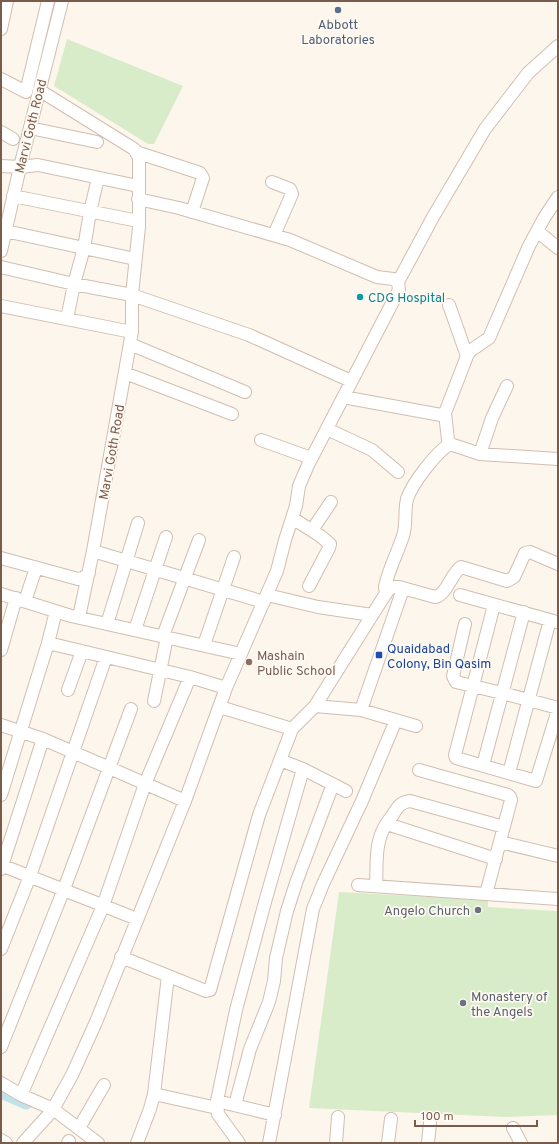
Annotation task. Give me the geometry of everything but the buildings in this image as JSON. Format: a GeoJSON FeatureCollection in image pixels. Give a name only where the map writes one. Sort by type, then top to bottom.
{"type":"FeatureCollection","features":[{"type":"Feature","properties":{"kind":"street"},"geometry":{"type":"LineString","coordinates":[[1,29],[7,1]]}},
{"type":"Feature","properties":{"kind":"street"},"geometry":{"type":"LineString","coordinates":[[1,78],[26,92],[48,1]]}},
{"type":"Feature","properties":{"kind":"street","name":"Marvi Goth Road"},"geometry":{"type":"LineString","coordinates":[[1,251],[3,231],[62,1]]}},
{"type":"Feature","properties":{"kind":"street"},"geometry":{"type":"LineString","coordinates":[[23,1143],[51,1112],[72,1075],[96,1022],[185,801],[226,688],[277,571],[296,506],[299,486],[311,458],[399,290],[398,282],[433,217],[484,129],[528,73],[558,46]]}},
{"type":"Feature","properties":{"kind":"street"},"geometry":{"type":"LineString","coordinates":[[39,90],[134,149],[136,152],[200,174],[203,178],[192,212]]}},
{"type":"Feature","properties":{"kind":"street"},"geometry":{"type":"LineString","coordinates":[[30,128],[97,142]]}},
{"type":"Feature","properties":{"kind":"street"},"geometry":{"type":"LineString","coordinates":[[1,132],[13,139]]}},
{"type":"Feature","properties":{"kind":"street","name":"Marvi Goth Road"},"geometry":{"type":"LineString","coordinates":[[79,617],[89,573],[131,338],[132,295],[138,221],[138,157],[136,152]]}},
{"type":"Feature","properties":{"kind":"street"},"geometry":{"type":"LineString","coordinates":[[1,166],[20,167],[38,165],[138,186]]}},
{"type":"Feature","properties":{"kind":"street"},"geometry":{"type":"LineString","coordinates":[[67,319],[74,284],[84,248],[98,178]]}},
{"type":"Feature","properties":{"kind":"street"},"geometry":{"type":"LineString","coordinates":[[272,182],[290,189],[292,194],[274,235]]}},
{"type":"Feature","properties":{"kind":"street"},"geometry":{"type":"LineString","coordinates":[[13,196],[138,221]]}},
{"type":"Feature","properties":{"kind":"street"},"geometry":{"type":"LineString","coordinates":[[450,444],[448,440],[445,413],[467,356],[470,351],[489,338],[529,246],[544,218],[558,197]]}},
{"type":"Feature","properties":{"kind":"street"},"geometry":{"type":"LineString","coordinates":[[138,199],[192,212],[290,240],[377,278],[393,279],[398,282]]}},
{"type":"Feature","properties":{"kind":"street"},"geometry":{"type":"LineString","coordinates":[[3,231],[135,259]]}},
{"type":"Feature","properties":{"kind":"street"},"geometry":{"type":"LineString","coordinates":[[537,231],[558,248]]}},
{"type":"Feature","properties":{"kind":"street"},"geometry":{"type":"LineString","coordinates":[[1,267],[74,284],[132,295],[249,335],[351,381]]}},
{"type":"Feature","properties":{"kind":"street"},"geometry":{"type":"LineString","coordinates":[[448,305],[467,356]]}},
{"type":"Feature","properties":{"kind":"street"},"geometry":{"type":"LineString","coordinates":[[1,306],[67,319],[131,338],[245,392]]}},
{"type":"Feature","properties":{"kind":"street"},"geometry":{"type":"LineString","coordinates":[[125,373],[232,414]]}},
{"type":"Feature","properties":{"kind":"street"},"geometry":{"type":"LineString","coordinates":[[480,454],[492,418],[507,386]]}},
{"type":"Feature","properties":{"kind":"street"},"geometry":{"type":"LineString","coordinates":[[344,397],[441,415],[445,413]]}},
{"type":"Feature","properties":{"kind":"street"},"geometry":{"type":"LineString","coordinates":[[327,429],[372,450],[398,472]]}},
{"type":"Feature","properties":{"kind":"street"},"geometry":{"type":"LineString","coordinates":[[261,440],[311,458]]}},
{"type":"Feature","properties":{"kind":"street"},"geometry":{"type":"LineString","coordinates":[[386,594],[385,587],[387,579],[404,532],[407,500],[412,488],[443,448],[450,444],[480,454],[558,459]]}},
{"type":"Feature","properties":{"kind":"street"},"geometry":{"type":"LineString","coordinates":[[312,530],[331,502]]}},
{"type":"Feature","properties":{"kind":"street"},"geometry":{"type":"LineString","coordinates":[[292,518],[319,534],[330,546],[309,586]]}},
{"type":"Feature","properties":{"kind":"street"},"geometry":{"type":"LineString","coordinates":[[107,624],[138,523]]}},
{"type":"Feature","properties":{"kind":"street"},"geometry":{"type":"LineString","coordinates":[[135,630],[166,537]]}},
{"type":"Feature","properties":{"kind":"street"},"geometry":{"type":"LineString","coordinates":[[154,701],[165,637],[198,540]]}},
{"type":"Feature","properties":{"kind":"street"},"geometry":{"type":"LineString","coordinates":[[93,551],[185,578],[223,591],[372,615]]}},
{"type":"Feature","properties":{"kind":"street"},"geometry":{"type":"LineString","coordinates":[[122,957],[206,991],[210,990],[259,815],[292,729],[315,706],[372,615],[386,594],[393,587],[438,597],[441,595],[450,579],[461,567],[507,581],[514,577],[525,553],[530,552],[558,564]]}},
{"type":"Feature","properties":{"kind":"street"},"geometry":{"type":"LineString","coordinates":[[204,645],[234,557]]}},
{"type":"Feature","properties":{"kind":"street"},"geometry":{"type":"LineString","coordinates":[[1,558],[78,579],[83,578],[89,573]]}},
{"type":"Feature","properties":{"kind":"street"},"geometry":{"type":"LineString","coordinates":[[1,650],[21,600],[36,568]]}},
{"type":"Feature","properties":{"kind":"street"},"geometry":{"type":"LineString","coordinates":[[361,710],[403,588]]}},
{"type":"Feature","properties":{"kind":"street"},"geometry":{"type":"LineString","coordinates":[[1,594],[56,611],[107,624],[241,654]]}},
{"type":"Feature","properties":{"kind":"street"},"geometry":{"type":"LineString","coordinates":[[460,595],[554,621],[510,773]]}},
{"type":"Feature","properties":{"kind":"street"},"geometry":{"type":"LineString","coordinates":[[465,624],[453,676],[456,682],[472,685],[530,700],[558,709],[537,781],[534,782],[510,773],[459,759],[455,755],[472,685],[494,604]]}},
{"type":"Feature","properties":{"kind":"street"},"geometry":{"type":"LineString","coordinates":[[1,795],[48,643],[56,611]]}},
{"type":"Feature","properties":{"kind":"street"},"geometry":{"type":"LineString","coordinates":[[483,765],[524,612]]}},
{"type":"Feature","properties":{"kind":"street"},"geometry":{"type":"LineString","coordinates":[[48,643],[190,677],[226,688]]}},
{"type":"Feature","properties":{"kind":"street"},"geometry":{"type":"LineString","coordinates":[[68,690],[82,651]]}},
{"type":"Feature","properties":{"kind":"street"},"geometry":{"type":"LineString","coordinates":[[1,949],[30,876],[106,657]]}},
{"type":"Feature","properties":{"kind":"street"},"geometry":{"type":"LineString","coordinates":[[21,1095],[103,906],[145,784],[190,677]]}},
{"type":"Feature","properties":{"kind":"street"},"geometry":{"type":"LineString","coordinates":[[315,706],[361,710],[416,726]]}},
{"type":"Feature","properties":{"kind":"street"},"geometry":{"type":"LineString","coordinates":[[220,707],[292,729]]}},
{"type":"Feature","properties":{"kind":"street"},"geometry":{"type":"LineString","coordinates":[[1,1047],[64,889],[131,709]]}},
{"type":"Feature","properties":{"kind":"street"},"geometry":{"type":"LineString","coordinates":[[268,1143],[275,1115],[313,909],[323,884],[362,801],[396,720]]}},
{"type":"Feature","properties":{"kind":"street"},"geometry":{"type":"LineString","coordinates":[[1,725],[20,730],[43,739],[185,801]]}},
{"type":"Feature","properties":{"kind":"street"},"geometry":{"type":"LineString","coordinates":[[43,739],[1,866],[64,889],[137,919]]}},
{"type":"Feature","properties":{"kind":"street"},"geometry":{"type":"LineString","coordinates":[[280,760],[304,769],[346,791]]}},
{"type":"Feature","properties":{"kind":"street"},"geometry":{"type":"LineString","coordinates":[[239,1143],[218,1114],[217,1104],[236,1010],[265,902],[304,769]]}},
{"type":"Feature","properties":{"kind":"street"},"geometry":{"type":"LineString","coordinates":[[419,770],[508,795],[510,797],[511,800],[486,894]]}},
{"type":"Feature","properties":{"kind":"street"},"geometry":{"type":"LineString","coordinates":[[235,1105],[250,1049],[269,1002],[274,981],[276,958],[287,911],[333,784]]}},
{"type":"Feature","properties":{"kind":"street"},"geometry":{"type":"LineString","coordinates":[[376,886],[380,838],[399,804],[404,801],[410,800],[504,827]]}},
{"type":"Feature","properties":{"kind":"street"},"geometry":{"type":"LineString","coordinates":[[387,824],[496,858]]}},
{"type":"Feature","properties":{"kind":"street"},"geometry":{"type":"LineString","coordinates":[[500,842],[558,856]]}},
{"type":"Feature","properties":{"kind":"street"},"geometry":{"type":"LineString","coordinates":[[358,884],[558,899]]}},
{"type":"Feature","properties":{"kind":"street"},"geometry":{"type":"LineString","coordinates":[[137,1143],[154,1094],[168,976]]}},
{"type":"Feature","properties":{"kind":"street"},"geometry":{"type":"LineString","coordinates":[[1,1083],[79,1128],[98,1143]]}},
{"type":"Feature","properties":{"kind":"street"},"geometry":{"type":"LineString","coordinates":[[79,1128],[104,1085]]}},
{"type":"Feature","properties":{"kind":"street"},"geometry":{"type":"LineString","coordinates":[[154,1094],[217,1104],[235,1105],[275,1115]]}},
{"type":"Feature","properties":{"kind":"street"},"geometry":{"type":"LineString","coordinates":[[336,1143],[338,1117]]}},
{"type":"Feature","properties":{"kind":"street"},"geometry":{"type":"LineString","coordinates":[[388,1143],[391,1118]]}},
{"type":"Feature","properties":{"kind":"street"},"geometry":{"type":"LineString","coordinates":[[428,1143],[430,1124]]}},
{"type":"Feature","properties":{"kind":"street"},"geometry":{"type":"LineString","coordinates":[[513,1128],[521,1143]]}},
{"type":"Feature","properties":{"kind":"street"},"geometry":{"type":"LineString","coordinates":[[1,1140],[6,1143]]}},
{"type":"Feature","properties":{"kind":"green space"},"geometry":{"type":"Polygon","coordinates":[[[67,39],[183,86],[154,144],[148,144],[54,86],[67,39]]]}},
{"type":"Feature","properties":{"kind":"green space"},"geometry":{"type":"Polygon","coordinates":[[[339,892],[488,900],[488,907],[558,911],[558,1115],[505,1117],[309,1108],[339,892]]]}},
{"type":"Feature","properties":{"kind":"waterway"},"geometry":{"type":"LineString","coordinates":[[1,1091],[26,1102]]}},
{"type":"Feature","properties":{"kind":"place","name":"Abbott Laboratories"},"geometry":{"type":"Point","coordinates":[338,10]}},
{"type":"Feature","properties":{"kind":"place","name":"CDG Hospital"},"geometry":{"type":"Point","coordinates":[360,297]}},
{"type":"Feature","properties":{"kind":"place","name":"Quaidabad Colony, Bin Qasim"},"geometry":{"type":"Point","coordinates":[379,655]}},
{"type":"Feature","properties":{"kind":"place","name":"Mashain Public School"},"geometry":{"type":"Point","coordinates":[249,662]}},
{"type":"Feature","properties":{"kind":"place","name":"Angelo Church"},"geometry":{"type":"Point","coordinates":[478,910]}},
{"type":"Feature","properties":{"kind":"place","name":"Monastery of the Angels"},"geometry":{"type":"Point","coordinates":[463,1003]}}]}
